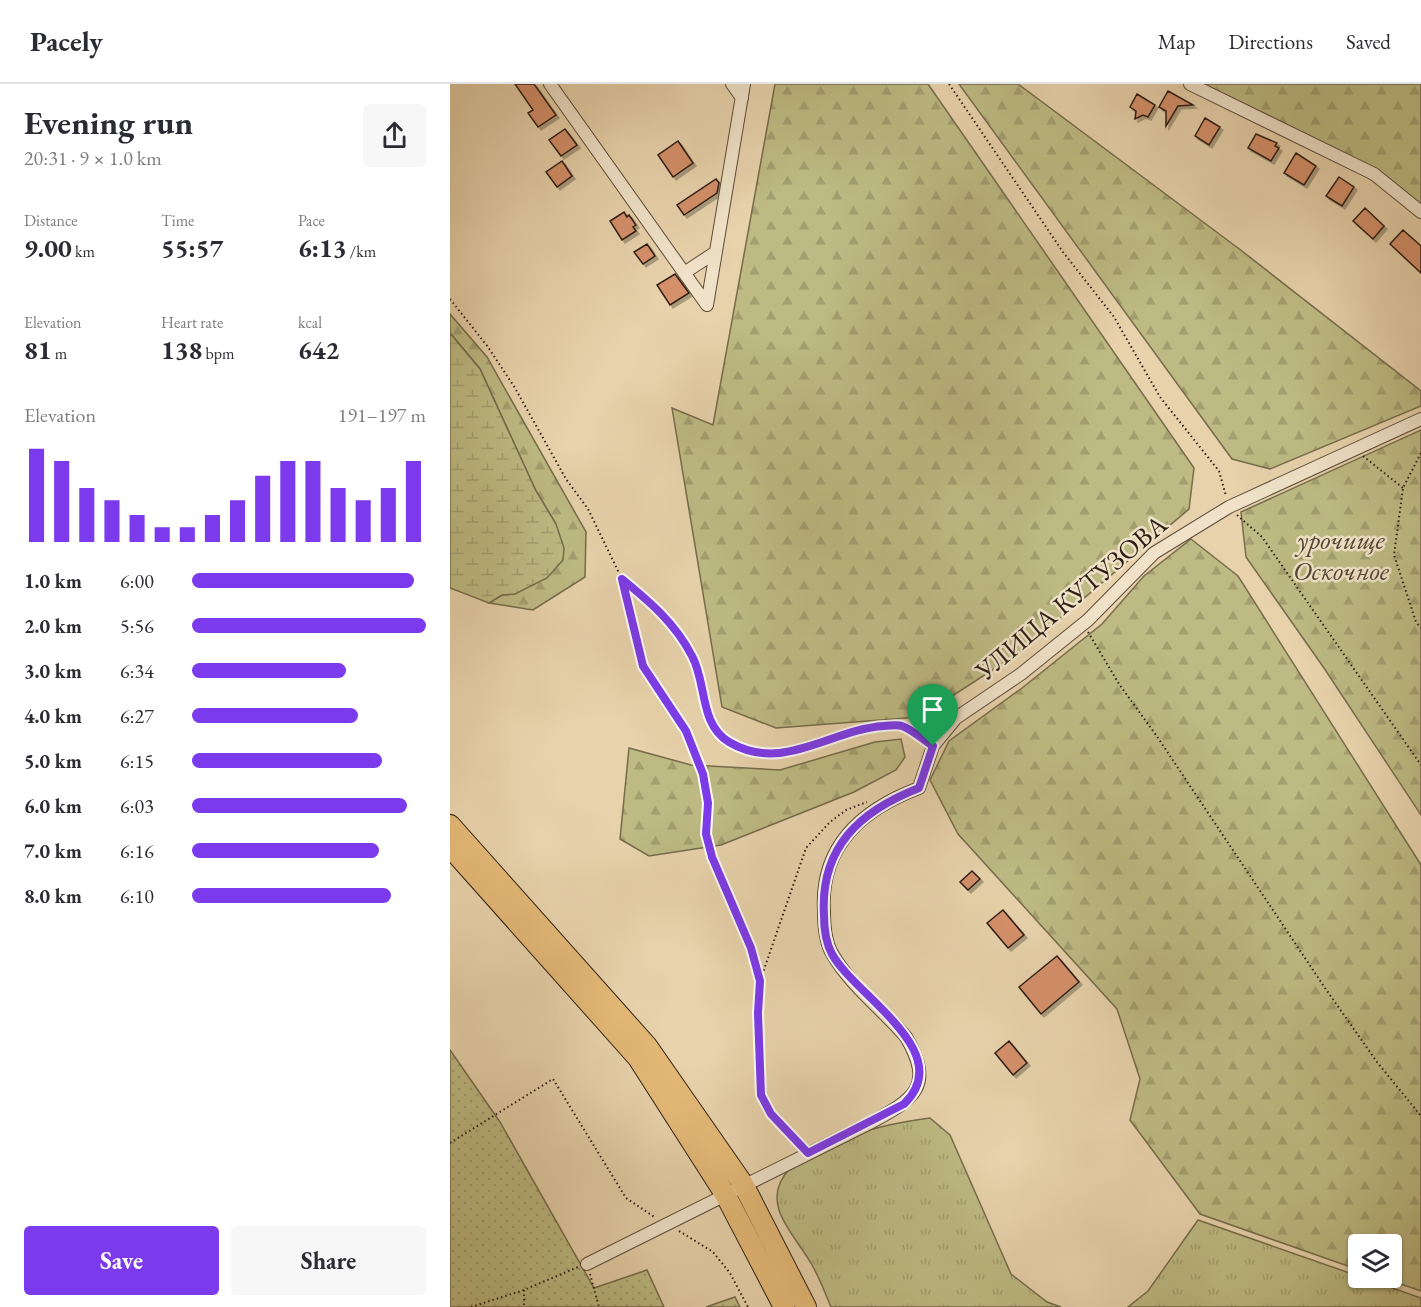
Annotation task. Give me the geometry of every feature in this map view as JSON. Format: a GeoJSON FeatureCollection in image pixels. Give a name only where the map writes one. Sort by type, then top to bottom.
{"type":"FeatureCollection","features":[{"type":"Feature","properties":{"kind":"main road"},"geometry":{"type":"LineString","coordinates":[[450,825],[646,1046],[743,1184],[806,1307]]}},
{"type":"Feature","properties":{"kind":"main road"},"geometry":{"type":"LineString","coordinates":[[450,847],[638,1058],[725,1194],[784,1307]]}},
{"type":"Feature","properties":{"kind":"street"},"geometry":{"type":"LineString","coordinates":[[550,84],[707,305],[744,84]]}},
{"type":"Feature","properties":{"kind":"street"},"geometry":{"type":"LineString","coordinates":[[732,84],[742,98]]}},
{"type":"Feature","properties":{"kind":"street"},"geometry":{"type":"LineString","coordinates":[[1190,84],[1374,174],[1421,212]]}},
{"type":"Feature","properties":{"kind":"street"},"geometry":{"type":"LineString","coordinates":[[684,273],[716,252]]}},
{"type":"Feature","properties":{"kind":"street","name":"УЛИЦА КУТУЗОВА"},"geometry":{"type":"LineString","coordinates":[[808,1153],[904,1104],[914,1095],[920,1083],[921,1071],[906,1037],[832,954],[825,931],[823,901],[827,871],[843,838],[888,800],[919,788],[933,746],[956,718],[1021,674],[1081,626],[1154,553],[1229,507],[1421,419]]}},
{"type":"Feature","properties":{"kind":"street"},"geometry":{"type":"LineString","coordinates":[[587,1264],[808,1153]]}},
{"type":"Feature","properties":{"kind":"path"},"geometry":{"type":"LineString","coordinates":[[949,84],[1063,252],[1114,317],[1160,397],[1219,471],[1229,507],[1262,537],[1421,765]]}},
{"type":"Feature","properties":{"kind":"path"},"geometry":{"type":"LineString","coordinates":[[450,299],[488,347],[515,388],[566,478],[588,509],[622,579],[643,666],[686,731],[703,774],[708,803],[706,834],[712,857],[751,948],[760,981]]}},
{"type":"Feature","properties":{"kind":"path"},"geometry":{"type":"LineString","coordinates":[[1358,449],[1365,461],[1403,488]]}},
{"type":"Feature","properties":{"kind":"path"},"geometry":{"type":"LineString","coordinates":[[1421,453],[1403,488],[1394,555],[1416,622],[1421,628]]}},
{"type":"Feature","properties":{"kind":"path"},"geometry":{"type":"LineString","coordinates":[[622,579],[659,610],[677,631],[701,677],[708,714],[718,732],[729,742],[748,750],[771,754],[797,751],[873,727],[901,725],[933,746]]}},
{"type":"Feature","properties":{"kind":"path"},"geometry":{"type":"LineString","coordinates":[[1081,626],[1090,634],[1119,684],[1156,735],[1325,988],[1377,1062],[1421,1116]]}},
{"type":"Feature","properties":{"kind":"path"},"geometry":{"type":"LineString","coordinates":[[808,1153],[771,1114],[761,1095],[758,1013],[760,981],[806,848],[830,822],[846,810],[871,800]]}},
{"type":"Feature","properties":{"kind":"path"},"geometry":{"type":"LineString","coordinates":[[450,1143],[553,1079],[626,1198],[713,1252],[730,1273],[748,1307]]}},
{"type":"Feature","properties":{"kind":"path"},"geometry":{"type":"LineString","coordinates":[[471,1307],[524,1290],[587,1264],[599,1307]]}},
{"type":"Feature","properties":{"kind":"path"},"geometry":{"type":"LineString","coordinates":[[524,1290],[524,1307]]}},
{"type":"Feature","properties":{"kind":"green space"},"geometry":{"type":"Polygon","coordinates":[[[775,84],[928,84],[1194,468],[1189,509],[1023,650],[920,717],[776,728],[722,707],[672,408],[713,425],[775,84]]]}},
{"type":"Feature","properties":{"kind":"green space"},"geometry":{"type":"Polygon","coordinates":[[[959,84],[1018,84],[1238,248],[1421,391],[1421,406],[1270,469],[1232,459],[959,84]]]}},
{"type":"Feature","properties":{"kind":"green space"},"geometry":{"type":"Polygon","coordinates":[[[1196,84],[1421,84],[1421,207],[1376,171],[1196,84]]]}},
{"type":"Feature","properties":{"kind":"green space"},"geometry":{"type":"Polygon","coordinates":[[[450,314],[487,357],[586,532],[585,577],[533,610],[489,603],[502,595],[515,594],[556,524],[536,491],[480,369],[450,333],[450,314]]]}},
{"type":"Feature","properties":{"kind":"green space"},"geometry":{"type":"Polygon","coordinates":[[[450,333],[480,369],[536,491],[556,524],[564,548],[563,560],[547,578],[515,594],[502,595],[489,603],[450,588],[450,333]]]}},
{"type":"Feature","properties":{"kind":"green space","name":"урочище Оскочное"},"geometry":{"type":"Polygon","coordinates":[[[1421,430],[1421,815],[1324,668],[1246,557],[1241,512],[1421,430]]]}},
{"type":"Feature","properties":{"kind":"green space"},"geometry":{"type":"Polygon","coordinates":[[[1191,539],[1238,576],[1421,865],[1421,1291],[1402,1284],[1402,1234],[1348,1234],[1348,1266],[1200,1214],[1130,1120],[1140,1079],[1117,1009],[958,834],[930,780],[949,741],[1022,688],[1102,624],[1144,576],[1191,539]]]}},
{"type":"Feature","properties":{"kind":"green space"},"geometry":{"type":"Polygon","coordinates":[[[901,739],[905,757],[896,770],[854,792],[721,845],[649,856],[620,839],[629,748],[691,765],[780,770],[875,742],[901,739]]]}},
{"type":"Feature","properties":{"kind":"green space"},"geometry":{"type":"Polygon","coordinates":[[[450,1050],[500,1122],[594,1288],[647,1270],[664,1307],[450,1307],[450,1050]]]}},
{"type":"Feature","properties":{"kind":"green space"},"geometry":{"type":"Polygon","coordinates":[[[930,1118],[950,1135],[1011,1274],[1047,1302],[1061,1307],[831,1307],[812,1265],[782,1217],[779,1210],[778,1188],[789,1170],[807,1155],[832,1143],[886,1126],[930,1118]]]}},
{"type":"Feature","properties":{"kind":"green space"},"geometry":{"type":"Polygon","coordinates":[[[1198,1220],[1348,1272],[1348,1288],[1392,1288],[1421,1298],[1421,1307],[1128,1307],[1148,1291],[1198,1220]]]}},
{"type":"Feature","properties":{"kind":"green space"},"geometry":{"type":"Polygon","coordinates":[[[735,1297],[740,1307],[706,1307],[735,1297]]]}},
{"type":"Feature","properties":{"kind":"building"},"geometry":{"type":"Polygon","coordinates":[[[515,84],[534,84],[556,115],[538,127],[528,113],[533,110],[515,84]]]}},
{"type":"Feature","properties":{"kind":"building"},"geometry":{"type":"Polygon","coordinates":[[[1168,91],[1193,105],[1178,106],[1166,126],[1166,111],[1159,107],[1168,91]]]}},
{"type":"Feature","properties":{"kind":"building"},"geometry":{"type":"Polygon","coordinates":[[[1137,94],[1155,105],[1148,117],[1143,115],[1135,119],[1136,111],[1130,107],[1137,94]]]}},
{"type":"Feature","properties":{"kind":"building"},"geometry":{"type":"Polygon","coordinates":[[[1205,118],[1220,127],[1209,145],[1195,136],[1205,118]]]}},
{"type":"Feature","properties":{"kind":"building"},"geometry":{"type":"Polygon","coordinates":[[[565,129],[577,145],[561,156],[549,140],[565,129]]]}},
{"type":"Feature","properties":{"kind":"building"},"geometry":{"type":"Polygon","coordinates":[[[1256,134],[1277,143],[1275,146],[1279,148],[1271,161],[1248,148],[1256,134]]]}},
{"type":"Feature","properties":{"kind":"building"},"geometry":{"type":"Polygon","coordinates":[[[678,141],[693,163],[673,177],[658,155],[678,141]]]}},
{"type":"Feature","properties":{"kind":"building"},"geometry":{"type":"Polygon","coordinates":[[[1296,153],[1316,166],[1304,185],[1284,173],[1296,153]]]}},
{"type":"Feature","properties":{"kind":"building"},"geometry":{"type":"Polygon","coordinates":[[[562,161],[572,176],[557,187],[546,172],[562,161]]]}},
{"type":"Feature","properties":{"kind":"building"},"geometry":{"type":"Polygon","coordinates":[[[1339,177],[1354,187],[1342,206],[1326,196],[1339,177]]]}},
{"type":"Feature","properties":{"kind":"building"},"geometry":{"type":"Polygon","coordinates":[[[716,179],[719,183],[717,193],[684,215],[677,205],[716,179]]]}},
{"type":"Feature","properties":{"kind":"building"},"geometry":{"type":"Polygon","coordinates":[[[1365,208],[1384,226],[1373,239],[1353,221],[1365,208]]]}},
{"type":"Feature","properties":{"kind":"building"},"geometry":{"type":"Polygon","coordinates":[[[624,212],[636,225],[633,227],[636,231],[622,240],[610,221],[624,212]]]}},
{"type":"Feature","properties":{"kind":"building"},"geometry":{"type":"Polygon","coordinates":[[[1403,230],[1421,246],[1421,273],[1390,244],[1403,230]]]}},
{"type":"Feature","properties":{"kind":"building"},"geometry":{"type":"Polygon","coordinates":[[[647,244],[655,256],[643,264],[634,252],[647,244]]]}},
{"type":"Feature","properties":{"kind":"building"},"geometry":{"type":"Polygon","coordinates":[[[675,274],[689,293],[670,305],[657,285],[675,274]]]}},
{"type":"Feature","properties":{"kind":"building"},"geometry":{"type":"Polygon","coordinates":[[[972,871],[980,879],[968,890],[960,882],[972,871]]]}},
{"type":"Feature","properties":{"kind":"building"},"geometry":{"type":"Polygon","coordinates":[[[1003,910],[1024,935],[1008,948],[987,923],[1003,910]]]}},
{"type":"Feature","properties":{"kind":"building"},"geometry":{"type":"Polygon","coordinates":[[[1057,956],[1079,982],[1041,1014],[1019,987],[1057,956]]]}},
{"type":"Feature","properties":{"kind":"building"},"geometry":{"type":"Polygon","coordinates":[[[1009,1041],[1027,1063],[1013,1075],[995,1053],[1009,1041]]]}},
{"type":"Feature","properties":{"kind":"route"},"geometry":{"type":"LineString","coordinates":[[622,579],[659,610],[677,631],[701,677],[703,698],[708,714],[718,732],[729,742],[748,750],[771,754],[797,751],[873,727],[901,725],[933,746],[919,788],[888,800],[843,838],[827,871],[823,901],[825,931],[832,954],[851,979],[906,1037],[913,1048],[921,1071],[920,1083],[914,1095],[904,1104],[808,1153],[771,1114],[761,1095],[758,1013],[760,981],[751,948],[712,857],[706,834],[708,803],[703,774],[686,731],[643,666],[622,579]]}}]}
